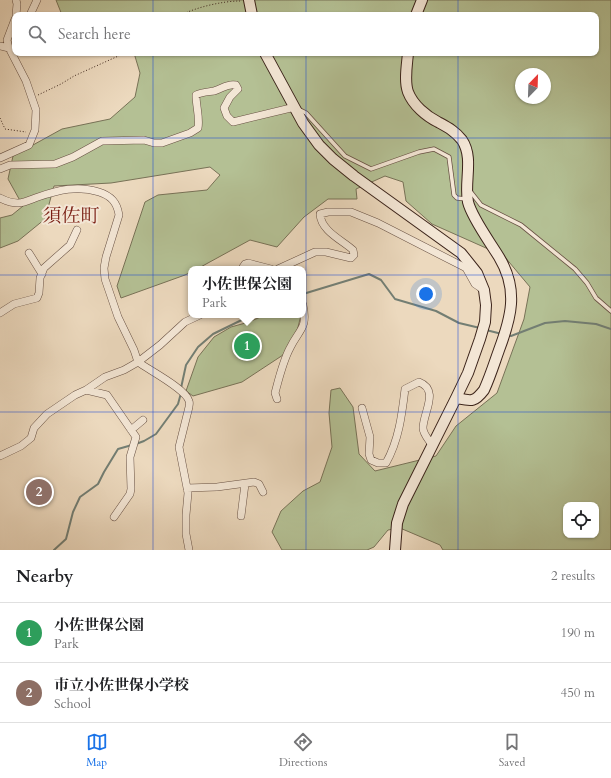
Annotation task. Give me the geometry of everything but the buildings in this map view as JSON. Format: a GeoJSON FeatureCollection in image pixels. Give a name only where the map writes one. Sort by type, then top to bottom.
{"type":"FeatureCollection","features":[{"type":"Feature","properties":{"kind":"street"},"geometry":{"type":"LineString","coordinates":[[16,0],[18,4],[17,12]]}},
{"type":"Feature","properties":{"kind":"street"},"geometry":{"type":"LineString","coordinates":[[31,12],[37,0]]}},
{"type":"Feature","properties":{"kind":"street"},"geometry":{"type":"LineString","coordinates":[[249,0],[251,12]]}},
{"type":"Feature","properties":{"kind":"street"},"geometry":{"type":"LineString","coordinates":[[417,12],[422,0]]}},
{"type":"Feature","properties":{"kind":"street"},"geometry":{"type":"LineString","coordinates":[[12,28],[7,40],[12,54]]}},
{"type":"Feature","properties":{"kind":"street"},"geometry":{"type":"LineString","coordinates":[[0,46],[9,48]]}},
{"type":"Feature","properties":{"kind":"street"},"geometry":{"type":"LineString","coordinates":[[0,158],[29,145],[35,130],[36,110],[26,81],[13,56]]}},
{"type":"Feature","properties":{"kind":"street"},"geometry":{"type":"LineString","coordinates":[[267,56],[304,123],[319,145],[333,159],[461,253],[477,273],[484,290],[486,305],[483,329],[468,373],[403,504],[397,523],[395,550]]}},
{"type":"Feature","properties":{"kind":"street"},"geometry":{"type":"LineString","coordinates":[[408,56],[406,79],[408,92],[422,111],[437,122],[447,126],[462,140],[467,150],[468,161],[466,187],[468,199],[474,215],[501,260],[509,278],[511,292],[510,315],[505,334],[484,390],[478,399],[470,401],[456,398]]}},
{"type":"Feature","properties":{"kind":"street"},"geometry":{"type":"LineString","coordinates":[[0,168],[10,166],[55,164],[73,157],[102,141],[144,140],[154,143],[162,143],[183,136],[198,128],[199,122],[196,106],[196,95],[202,92],[215,91],[230,84],[236,84],[238,89],[230,97],[224,108],[226,116],[233,122],[295,107]]}},
{"type":"Feature","properties":{"kind":"street"},"geometry":{"type":"LineString","coordinates":[[0,198],[9,202],[18,203],[76,187],[106,194],[113,200],[118,208],[119,215],[104,268],[105,279],[118,318],[134,350],[138,362],[171,383],[189,401],[189,408],[180,447],[181,460],[187,488],[186,534],[189,550]]}},
{"type":"Feature","properties":{"kind":"street"},"geometry":{"type":"LineString","coordinates":[[285,266],[315,252],[326,252],[351,258],[354,255],[353,250],[336,237],[323,224],[320,219],[320,214],[328,212],[351,212],[378,222],[466,268],[475,284],[484,290]]}},
{"type":"Feature","properties":{"kind":"street"},"geometry":{"type":"LineString","coordinates":[[0,313],[14,304],[37,298],[44,268],[70,245],[78,230]]}},
{"type":"Feature","properties":{"kind":"street"},"geometry":{"type":"LineString","coordinates":[[29,253],[42,274]]}},
{"type":"Feature","properties":{"kind":"street"},"geometry":{"type":"LineString","coordinates":[[244,266],[248,263],[260,266]]}},
{"type":"Feature","properties":{"kind":"street"},"geometry":{"type":"LineString","coordinates":[[0,456],[21,446],[31,438],[34,428],[47,414],[105,377],[124,370],[138,362],[160,345],[185,322],[194,318]]}},
{"type":"Feature","properties":{"kind":"street"},"geometry":{"type":"LineString","coordinates":[[277,399],[275,393],[290,348],[304,326],[304,318]]}},
{"type":"Feature","properties":{"kind":"street"},"geometry":{"type":"LineString","coordinates":[[362,408],[370,437],[369,454],[371,460],[378,463],[386,463],[402,416],[405,389],[419,382],[425,384],[428,389],[430,405],[423,427],[424,432],[432,445]]}},
{"type":"Feature","properties":{"kind":"street"},"geometry":{"type":"LineString","coordinates":[[86,390],[108,396],[136,436],[130,457],[132,489],[114,518]]}},
{"type":"Feature","properties":{"kind":"street"},"geometry":{"type":"LineString","coordinates":[[132,430],[143,420]]}},
{"type":"Feature","properties":{"kind":"street"},"geometry":{"type":"LineString","coordinates":[[187,488],[217,487],[254,482],[259,484],[263,492]]}},
{"type":"Feature","properties":{"kind":"street"},"geometry":{"type":"LineString","coordinates":[[241,516],[245,484]]}},
{"type":"Feature","properties":{"kind":"lane"},"geometry":{"type":"LineString","coordinates":[[295,107],[306,113],[344,156],[371,169],[418,152],[434,149],[449,157],[454,194],[457,198],[468,199]]}},
{"type":"Feature","properties":{"kind":"lane"},"geometry":{"type":"LineString","coordinates":[[466,187],[481,205],[521,225],[575,269],[587,283],[596,298],[611,311]]}},
{"type":"Feature","properties":{"kind":"path"},"geometry":{"type":"LineString","coordinates":[[190,12],[234,1],[249,0]]}},
{"type":"Feature","properties":{"kind":"path"},"geometry":{"type":"LineString","coordinates":[[32,97],[119,56]]}},
{"type":"Feature","properties":{"kind":"path"},"geometry":{"type":"LineString","coordinates":[[0,118],[5,129],[24,132]]}},
{"type":"Feature","properties":{"kind":"green space"},"geometry":{"type":"Polygon","coordinates":[[[56,0],[611,0],[611,550],[443,550],[440,545],[400,528],[388,530],[374,547],[367,550],[282,550],[272,532],[281,511],[303,491],[320,482],[332,447],[329,413],[331,390],[340,388],[353,407],[359,454],[375,471],[436,456],[456,426],[497,393],[524,319],[530,287],[504,256],[432,224],[406,201],[403,182],[385,176],[356,189],[357,199],[328,199],[304,217],[277,247],[250,240],[202,266],[188,266],[188,274],[185,275],[121,298],[117,286],[145,202],[158,195],[207,190],[220,175],[210,167],[111,183],[54,186],[45,219],[18,241],[0,248],[0,218],[12,215],[23,206],[8,179],[13,156],[62,129],[110,119],[135,97],[140,73],[135,56],[599,56],[599,12],[61,12],[56,0]]]}},
{"type":"Feature","properties":{"kind":"green space"},"geometry":{"type":"Polygon","coordinates":[[[258,318],[300,318],[297,331],[283,355],[242,382],[193,396],[186,391],[198,357],[214,337],[231,327],[258,318]]]}},
{"type":"Feature","properties":{"kind":"waterway"},"geometry":{"type":"LineString","coordinates":[[306,293],[369,274],[381,280],[395,299],[436,311],[459,323],[480,328]]}},
{"type":"Feature","properties":{"kind":"waterway"},"geometry":{"type":"LineString","coordinates":[[181,388],[186,365],[198,347],[213,334],[246,318]]}},
{"type":"Feature","properties":{"kind":"waterway"},"geometry":{"type":"LineString","coordinates":[[508,335],[511,336],[545,323],[565,321],[596,324],[611,329]]}},
{"type":"Feature","properties":{"kind":"waterway"},"geometry":{"type":"LineString","coordinates":[[486,330],[502,334]]}},
{"type":"Feature","properties":{"kind":"waterway"},"geometry":{"type":"LineString","coordinates":[[136,444],[156,434],[178,404],[181,393]]}},
{"type":"Feature","properties":{"kind":"waterway"},"geometry":{"type":"LineString","coordinates":[[54,550],[66,539],[73,512],[80,497],[98,484],[118,449],[132,445]]}},
{"type":"Feature","properties":{"kind":"place","name":"小佐世保公園"},"geometry":{"type":"Point","coordinates":[247,346]}},
{"type":"Feature","properties":{"kind":"place","name":"市立小佐世保小学校"},"geometry":{"type":"Point","coordinates":[39,492]}},
{"type":"Feature","properties":{"kind":"district","name":"須佐町"},"geometry":{"type":"Point","coordinates":[71,216]}}]}
